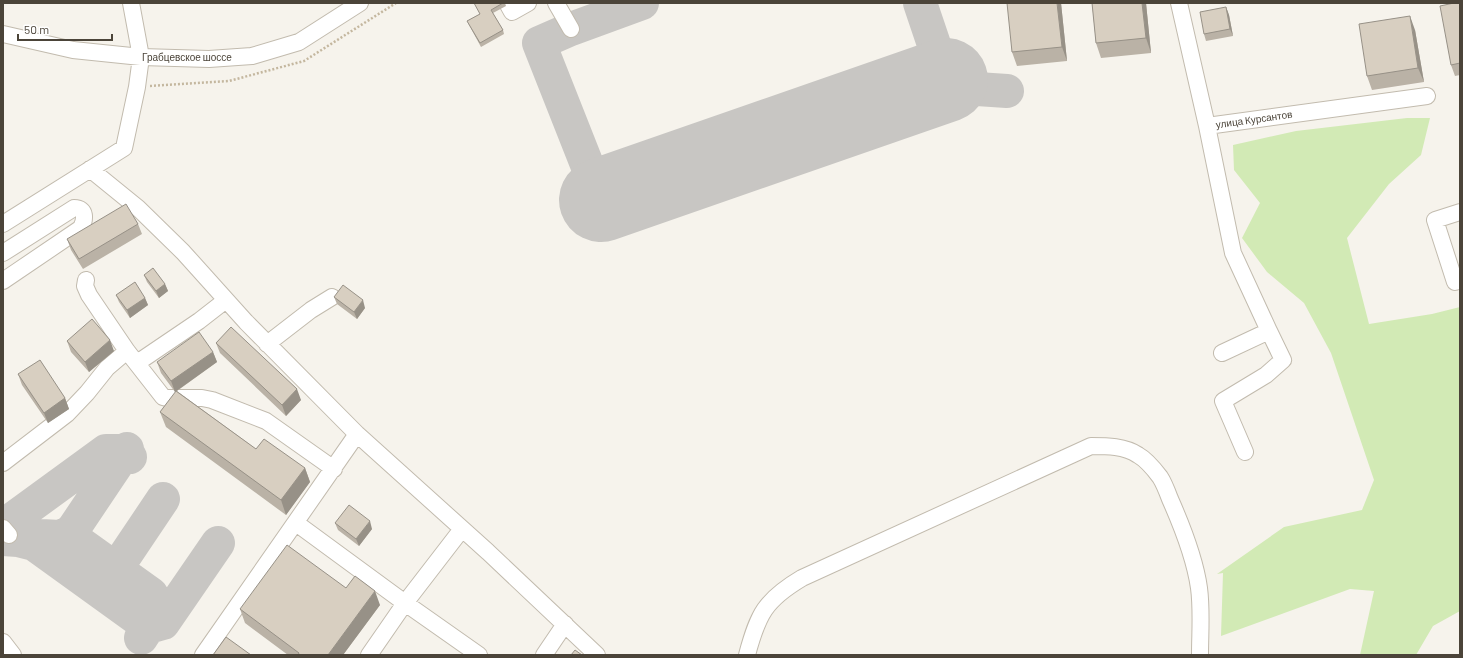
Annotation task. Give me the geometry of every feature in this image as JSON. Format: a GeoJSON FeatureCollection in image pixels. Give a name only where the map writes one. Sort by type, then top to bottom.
{"type":"FeatureCollection","features":[{"type":"Feature","properties":{"kind":"street"},"geometry":{"type":"LineString","coordinates":[[3,224],[124,148],[137,87],[141,57],[131,3]]}},
{"type":"Feature","properties":{"kind":"street","name":"Грабцевское шоссе"},"geometry":{"type":"LineString","coordinates":[[3,34],[73,50],[141,57],[209,59],[252,56],[299,42],[360,3]]}},
{"type":"Feature","properties":{"kind":"street"},"geometry":{"type":"LineString","coordinates":[[507,3],[512,12],[528,3]]}},
{"type":"Feature","properties":{"kind":"street"},"geometry":{"type":"LineString","coordinates":[[556,3],[571,29]]}},
{"type":"Feature","properties":{"kind":"street","name":"улица Курсантов"},"geometry":{"type":"LineString","coordinates":[[1179,3],[1206,126],[1427,96]]}},
{"type":"Feature","properties":{"kind":"street"},"geometry":{"type":"LineString","coordinates":[[1206,126],[1233,252],[1283,360],[1266,375],[1223,401],[1245,452]]}},
{"type":"Feature","properties":{"kind":"street"},"geometry":{"type":"LineString","coordinates":[[90,168],[138,208],[183,252],[267,344],[357,434],[462,529],[597,655]]}},
{"type":"Feature","properties":{"kind":"street"},"geometry":{"type":"LineString","coordinates":[[3,253],[74,208],[78,208],[83,213],[84,221],[81,228],[3,281]]}},
{"type":"Feature","properties":{"kind":"street"},"geometry":{"type":"LineString","coordinates":[[1460,212],[1435,220],[1455,282],[1460,280]]}},
{"type":"Feature","properties":{"kind":"street"},"geometry":{"type":"LineString","coordinates":[[86,280],[85,286],[89,295],[132,357],[163,397],[202,398],[212,400],[266,421],[334,469]]}},
{"type":"Feature","properties":{"kind":"street"},"geometry":{"type":"LineString","coordinates":[[267,344],[311,310],[332,297]]}},
{"type":"Feature","properties":{"kind":"street"},"geometry":{"type":"LineString","coordinates":[[3,463],[67,414],[87,393],[107,368],[132,357],[199,321],[226,300]]}},
{"type":"Feature","properties":{"kind":"street"},"geometry":{"type":"LineString","coordinates":[[1222,353],[1269,331]]}},
{"type":"Feature","properties":{"kind":"street"},"geometry":{"type":"LineString","coordinates":[[203,655],[357,434]]}},
{"type":"Feature","properties":{"kind":"street"},"geometry":{"type":"LineString","coordinates":[[747,655],[752,637],[763,612],[770,601],[783,589],[1091,446],[1106,446],[1120,447],[1138,454],[1152,467],[1161,478],[1178,515],[1195,567],[1199,587],[1200,655]]}},
{"type":"Feature","properties":{"kind":"street"},"geometry":{"type":"LineString","coordinates":[[296,523],[479,655]]}},
{"type":"Feature","properties":{"kind":"street"},"geometry":{"type":"LineString","coordinates":[[369,655],[405,603],[462,529]]}},
{"type":"Feature","properties":{"kind":"street"},"geometry":{"type":"LineString","coordinates":[[544,655],[565,624]]}},
{"type":"Feature","properties":{"kind":"street"},"geometry":{"type":"LineString","coordinates":[[3,642],[13,655]]}},
{"type":"Feature","properties":{"kind":"green space"},"geometry":{"type":"Polygon","coordinates":[[[1407,118],[1430,118],[1421,155],[1389,184],[1347,238],[1369,324],[1432,314],[1460,307],[1460,611],[1433,626],[1416,655],[1360,655],[1374,591],[1350,589],[1221,636],[1223,573],[1217,574],[1284,527],[1362,510],[1374,480],[1331,353],[1304,303],[1267,272],[1242,238],[1260,203],[1234,170],[1233,145],[1296,131],[1407,118]]]}},
{"type":"Feature","properties":{"kind":"building"},"geometry":{"type":"Polygon","coordinates":[[[474,3],[503,3],[491,10],[503,30],[480,43],[467,21],[480,14],[474,3]]]}},
{"type":"Feature","properties":{"kind":"building"},"geometry":{"type":"Polygon","coordinates":[[[1007,3],[1057,3],[1062,47],[1012,52],[1007,3]]]}},
{"type":"Feature","properties":{"kind":"building"},"geometry":{"type":"Polygon","coordinates":[[[1092,3],[1142,3],[1146,38],[1096,43],[1092,3]]]}},
{"type":"Feature","properties":{"kind":"building"},"geometry":{"type":"Polygon","coordinates":[[[1460,3],[1460,63],[1451,65],[1440,6],[1460,3]]]}},
{"type":"Feature","properties":{"kind":"building"},"geometry":{"type":"Polygon","coordinates":[[[1226,7],[1230,29],[1204,34],[1200,12],[1226,7]]]}},
{"type":"Feature","properties":{"kind":"building"},"geometry":{"type":"Polygon","coordinates":[[[1410,16],[1418,68],[1367,76],[1359,24],[1410,16]]]}},
{"type":"Feature","properties":{"kind":"building"},"geometry":{"type":"Polygon","coordinates":[[[126,204],[138,224],[79,259],[67,239],[126,204]]]}},
{"type":"Feature","properties":{"kind":"building"},"geometry":{"type":"Polygon","coordinates":[[[153,268],[165,284],[156,291],[144,275],[153,268]]]}},
{"type":"Feature","properties":{"kind":"building"},"geometry":{"type":"Polygon","coordinates":[[[135,282],[145,298],[127,310],[116,295],[135,282]]]}},
{"type":"Feature","properties":{"kind":"building"},"geometry":{"type":"Polygon","coordinates":[[[343,285],[363,300],[354,312],[334,297],[343,285]]]}},
{"type":"Feature","properties":{"kind":"building"},"geometry":{"type":"Polygon","coordinates":[[[92,319],[110,340],[85,362],[67,341],[92,319]]]}},
{"type":"Feature","properties":{"kind":"building"},"geometry":{"type":"Polygon","coordinates":[[[231,327],[297,389],[282,405],[216,343],[231,327]]]}},
{"type":"Feature","properties":{"kind":"building"},"geometry":{"type":"Polygon","coordinates":[[[199,332],[213,352],[171,381],[157,362],[199,332]]]}},
{"type":"Feature","properties":{"kind":"building"},"geometry":{"type":"Polygon","coordinates":[[[40,360],[65,398],[44,413],[18,374],[40,360]]]}},
{"type":"Feature","properties":{"kind":"building"},"geometry":{"type":"Polygon","coordinates":[[[176,391],[256,449],[264,439],[305,468],[281,500],[160,412],[176,391]]]}},
{"type":"Feature","properties":{"kind":"building"},"geometry":{"type":"Polygon","coordinates":[[[349,505],[370,521],[356,539],[335,523],[349,505]]]}},
{"type":"Feature","properties":{"kind":"building"},"geometry":{"type":"Polygon","coordinates":[[[287,545],[346,588],[355,576],[375,591],[328,655],[298,655],[299,653],[240,609],[287,545]]]}},
{"type":"Feature","properties":{"kind":"building"},"geometry":{"type":"Polygon","coordinates":[[[226,637],[251,655],[213,655],[226,637]]]}},
{"type":"Feature","properties":{"kind":"building"},"geometry":{"type":"Polygon","coordinates":[[[575,650],[582,655],[571,655],[575,650]]]}},
{"type":"Feature","properties":{"kind":"taxiway"},"geometry":{"type":"LineString","coordinates":[[601,200],[539,43],[571,29],[642,3]]}},
{"type":"Feature","properties":{"kind":"taxiway"},"geometry":{"type":"LineString","coordinates":[[920,3],[946,80],[962,88],[1007,91]]}},
{"type":"Feature","properties":{"kind":"taxiway"},"geometry":{"type":"LineString","coordinates":[[60,537],[69,533],[74,528],[127,449]]}},
{"type":"Feature","properties":{"kind":"taxiway"},"geometry":{"type":"LineString","coordinates":[[3,526],[106,451],[118,451],[130,457]]}},
{"type":"Feature","properties":{"kind":"taxiway"},"geometry":{"type":"LineString","coordinates":[[100,584],[106,582],[116,569],[163,499]]}},
{"type":"Feature","properties":{"kind":"taxiway"},"geometry":{"type":"LineString","coordinates":[[21,535],[60,537],[77,541],[151,594],[156,606],[154,617],[141,638]]}},
{"type":"Feature","properties":{"kind":"taxiway"},"geometry":{"type":"LineString","coordinates":[[3,539],[18,540],[34,544],[149,627],[163,623],[218,543]]}},
{"type":"Feature","properties":{"kind":"runway"},"geometry":{"type":"LineString","coordinates":[[601,200],[946,80]]}}]}
